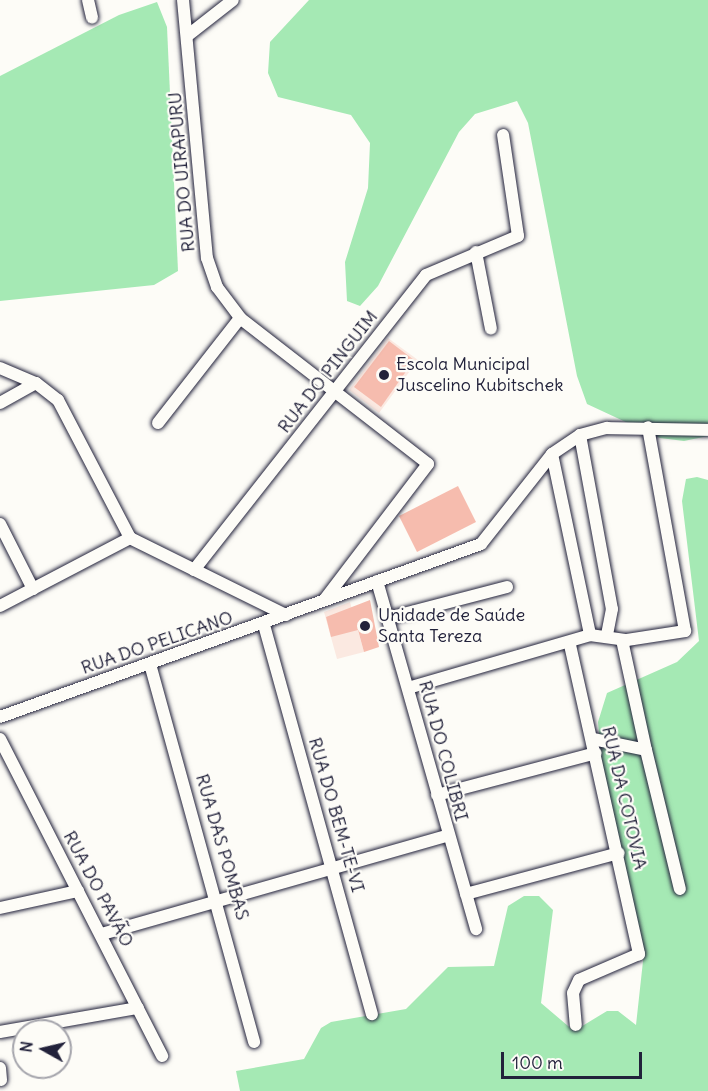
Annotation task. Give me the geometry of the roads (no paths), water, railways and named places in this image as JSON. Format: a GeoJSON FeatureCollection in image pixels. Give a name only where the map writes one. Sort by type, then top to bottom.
{"type":"FeatureCollection","features":[{"type":"Feature","properties":{"kind":"street"},"geometry":{"type":"LineString","coordinates":[[88,0],[92,18]]}},
{"type":"Feature","properties":{"kind":"street","name":"RUA DO UIRAPURU"},"geometry":{"type":"LineString","coordinates":[[183,0],[207,258],[217,287],[240,318],[428,464],[324,600]]}},
{"type":"Feature","properties":{"kind":"street"},"geometry":{"type":"LineString","coordinates":[[187,36],[233,0]]}},
{"type":"Feature","properties":{"kind":"street","name":"RUA DO PINGUIM"},"geometry":{"type":"LineString","coordinates":[[194,570],[336,394],[426,275],[476,252],[506,245],[518,236],[503,135]]}},
{"type":"Feature","properties":{"kind":"street"},"geometry":{"type":"LineString","coordinates":[[476,252],[491,329]]}},
{"type":"Feature","properties":{"kind":"street"},"geometry":{"type":"LineString","coordinates":[[158,423],[240,318]]}},
{"type":"Feature","properties":{"kind":"street"},"geometry":{"type":"LineString","coordinates":[[0,368],[36,383],[58,400],[74,425],[130,538],[286,615]]}},
{"type":"Feature","properties":{"kind":"street"},"geometry":{"type":"LineString","coordinates":[[0,403],[36,383]]}},
{"type":"Feature","properties":{"kind":"street"},"geometry":{"type":"LineString","coordinates":[[408,688],[570,645],[590,635],[607,634],[622,640],[686,631],[648,427]]}},
{"type":"Feature","properties":{"kind":"street"},"geometry":{"type":"LineString","coordinates":[[607,634],[612,609],[580,435],[648,427],[708,430]]}},
{"type":"Feature","properties":{"kind":"street","name":"RUA DO PELICANO"},"geometry":{"type":"LineString","coordinates":[[0,717],[264,626],[324,600],[481,544],[552,454],[580,435]]}},
{"type":"Feature","properties":{"kind":"street"},"geometry":{"type":"LineString","coordinates":[[552,454],[590,635]]}},
{"type":"Feature","properties":{"kind":"street"},"geometry":{"type":"LineString","coordinates":[[0,524],[33,590]]}},
{"type":"Feature","properties":{"kind":"street"},"geometry":{"type":"LineString","coordinates":[[0,606],[130,538]]}},
{"type":"Feature","properties":{"kind":"street","name":"RUA DO COLIBRI"},"geometry":{"type":"LineString","coordinates":[[377,581],[447,836],[476,930]]}},
{"type":"Feature","properties":{"kind":"street"},"geometry":{"type":"LineString","coordinates":[[388,618],[507,586]]}},
{"type":"Feature","properties":{"kind":"street","name":"RUA DO BEM-TE-VI"},"geometry":{"type":"LineString","coordinates":[[264,626],[335,870],[372,1014]]}},
{"type":"Feature","properties":{"kind":"street"},"geometry":{"type":"LineString","coordinates":[[622,640],[680,889]]}},
{"type":"Feature","properties":{"kind":"street","name":"RUA DA COTOVIA"},"geometry":{"type":"LineString","coordinates":[[570,645],[619,853],[636,959],[604,965],[579,980],[573,993],[576,1025]]}},
{"type":"Feature","properties":{"kind":"street","name":"RUA DAS POMBAS"},"geometry":{"type":"LineString","coordinates":[[150,664],[219,899],[254,1042]]}},
{"type":"Feature","properties":{"kind":"street","name":"RUA DO PAVÃO"},"geometry":{"type":"LineString","coordinates":[[0,739],[102,934],[162,1056]]}},
{"type":"Feature","properties":{"kind":"street"},"geometry":{"type":"LineString","coordinates":[[592,739],[646,750]]}},
{"type":"Feature","properties":{"kind":"street"},"geometry":{"type":"LineString","coordinates":[[437,795],[596,753]]}},
{"type":"Feature","properties":{"kind":"street"},"geometry":{"type":"LineString","coordinates":[[102,934],[219,899],[335,870],[447,836]]}},
{"type":"Feature","properties":{"kind":"street"},"geometry":{"type":"LineString","coordinates":[[466,894],[619,853]]}},
{"type":"Feature","properties":{"kind":"street"},"geometry":{"type":"LineString","coordinates":[[0,908],[78,891]]}},
{"type":"Feature","properties":{"kind":"street"},"geometry":{"type":"LineString","coordinates":[[0,1032],[138,1008]]}},
{"type":"Feature","properties":{"kind":"place","name":"Escola Municipal Juscelino Kubitschek"},"geometry":{"type":"Point","coordinates":[384,375]}},
{"type":"Feature","properties":{"kind":"place","name":"Unidade de Saúde Santa Tereza"},"geometry":{"type":"Point","coordinates":[365,626]}}]}
